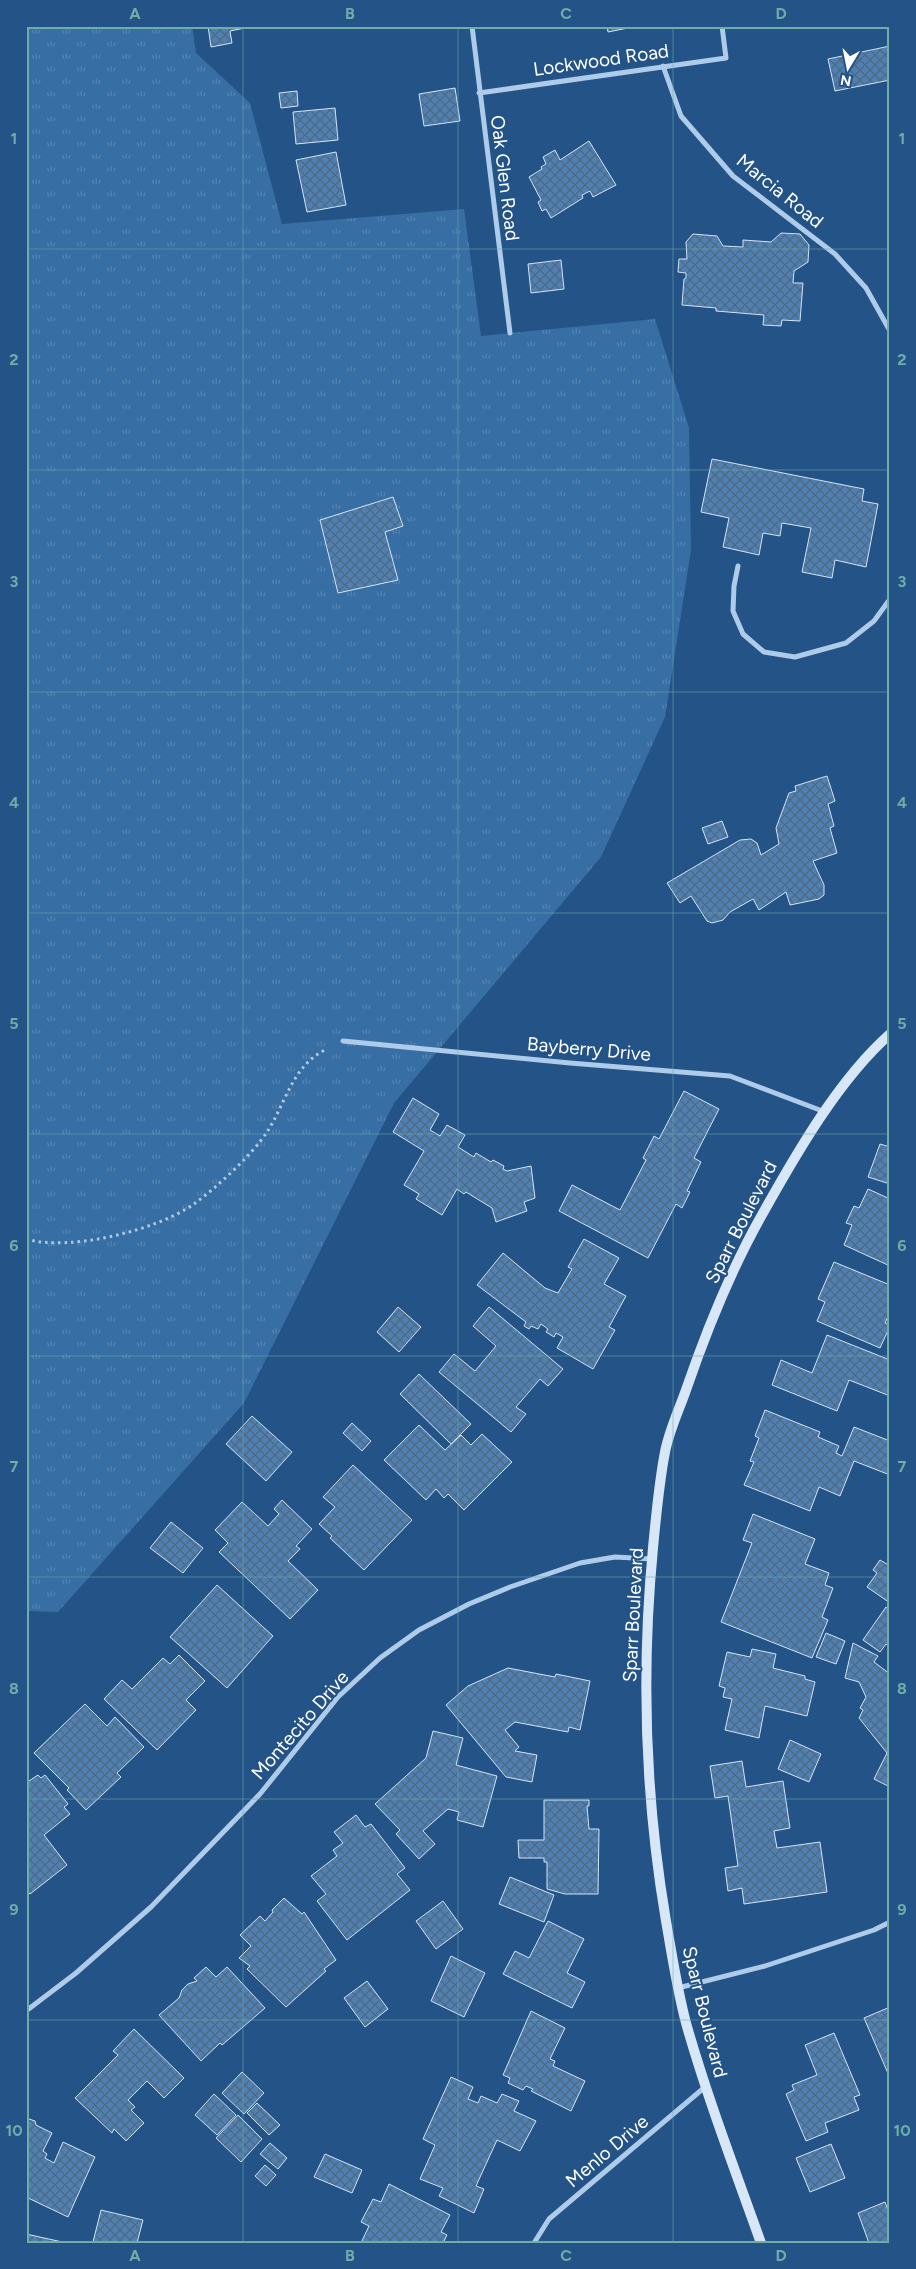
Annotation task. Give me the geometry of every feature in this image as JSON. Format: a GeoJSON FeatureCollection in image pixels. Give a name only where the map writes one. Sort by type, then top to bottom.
{"type":"FeatureCollection","features":[{"type":"Feature","properties":{"kind":"street","name":"Oak Glen Road"},"geometry":{"type":"LineString","coordinates":[[472,26],[510,334]]}},
{"type":"Feature","properties":{"kind":"street","name":"Lockwood Road"},"geometry":{"type":"LineString","coordinates":[[479,93],[726,58],[722,26]]}},
{"type":"Feature","properties":{"kind":"street","name":"Marcia Road"},"geometry":{"type":"LineString","coordinates":[[664,66],[681,116],[733,176],[835,254],[866,288],[890,331]]}},
{"type":"Feature","properties":{"kind":"street"},"geometry":{"type":"LineString","coordinates":[[738,566],[734,586],[733,611],[743,634],[764,652],[795,657],[846,643],[874,621],[890,599]]}},
{"type":"Feature","properties":{"kind":"street","name":"Sparr Boulevard"},"geometry":{"type":"LineString","coordinates":[[761,2243],[706,2087],[678,1988],[661,1892],[648,1784],[646,1641],[652,1559],[666,1449],[700,1347],[744,1247],[794,1158],[855,1072],[890,1034]]}},
{"type":"Feature","properties":{"kind":"street","name":"Bayberry Drive"},"geometry":{"type":"LineString","coordinates":[[343,1041],[551,1062],[730,1076],[826,1112]]}},
{"type":"Feature","properties":{"kind":"street","name":"Montecito Drive"},"geometry":{"type":"LineString","coordinates":[[26,2011],[76,1973],[151,1907],[260,1794],[338,1697],[380,1658],[419,1630],[469,1604],[510,1587],[580,1563],[615,1557],[652,1559]]}},
{"type":"Feature","properties":{"kind":"street"},"geometry":{"type":"LineString","coordinates":[[678,1988],[765,1966],[874,1930],[890,1922]]}},
{"type":"Feature","properties":{"kind":"street","name":"Menlo Drive"},"geometry":{"type":"LineString","coordinates":[[534,2243],[549,2219],[706,2087]]}},
{"type":"Feature","properties":{"kind":"path"},"geometry":{"type":"LineString","coordinates":[[26,1239],[40,1243],[89,1241],[145,1227],[193,1205],[228,1176],[266,1133],[295,1078],[317,1054],[343,1041]]}},
{"type":"Feature","properties":{"kind":"green space"},"geometry":{"type":"Polygon","coordinates":[[[26,26],[192,26],[196,53],[250,103],[282,224],[464,209],[481,336],[655,319],[689,428],[691,550],[665,717],[601,857],[394,1103],[244,1403],[58,1612],[26,1611],[26,26]]]}},
{"type":"Feature","properties":{"kind":"building"},"geometry":{"type":"Polygon","coordinates":[[[208,26],[255,26],[230,31],[232,43],[211,47],[208,26]]]}},
{"type":"Feature","properties":{"kind":"building"},"geometry":{"type":"Polygon","coordinates":[[[607,26],[638,26],[608,32],[607,26]]]}},
{"type":"Feature","properties":{"kind":"building"},"geometry":{"type":"Polygon","coordinates":[[[890,46],[890,80],[835,91],[828,59],[890,46]]]}},
{"type":"Feature","properties":{"kind":"building"},"geometry":{"type":"Polygon","coordinates":[[[455,88],[460,121],[424,126],[419,94],[455,88]]]}},
{"type":"Feature","properties":{"kind":"building"},"geometry":{"type":"Polygon","coordinates":[[[297,91],[298,106],[281,108],[279,93],[297,91]]]}},
{"type":"Feature","properties":{"kind":"building"},"geometry":{"type":"Polygon","coordinates":[[[335,108],[338,140],[296,144],[293,112],[335,108]]]}},
{"type":"Feature","properties":{"kind":"building"},"geometry":{"type":"Polygon","coordinates":[[[589,141],[616,185],[593,197],[590,191],[582,195],[583,198],[551,218],[546,209],[542,211],[538,202],[541,200],[529,177],[542,169],[541,167],[546,164],[543,157],[555,150],[560,160],[589,141]]]}},
{"type":"Feature","properties":{"kind":"building"},"geometry":{"type":"Polygon","coordinates":[[[336,152],[346,205],[307,212],[296,160],[336,152]]]}},
{"type":"Feature","properties":{"kind":"building"},"geometry":{"type":"Polygon","coordinates":[[[781,233],[800,234],[809,245],[808,262],[794,271],[793,283],[803,283],[800,321],[782,320],[781,326],[763,325],[764,315],[716,311],[716,308],[682,305],[686,273],[678,272],[679,259],[687,259],[686,242],[693,234],[717,236],[723,246],[743,247],[743,240],[771,242],[781,233]]]}},
{"type":"Feature","properties":{"kind":"building"},"geometry":{"type":"Polygon","coordinates":[[[561,260],[564,289],[531,293],[528,264],[561,260]]]}},
{"type":"Feature","properties":{"kind":"building"},"geometry":{"type":"Polygon","coordinates":[[[712,459],[864,489],[862,501],[878,504],[866,567],[835,560],[832,578],[802,572],[811,528],[782,523],[780,536],[763,533],[759,555],[723,547],[729,518],[701,512],[712,459]]]}},
{"type":"Feature","properties":{"kind":"building"},"geometry":{"type":"Polygon","coordinates":[[[393,497],[403,526],[385,532],[398,580],[338,593],[320,520],[393,497]]]}},
{"type":"Feature","properties":{"kind":"building"},"geometry":{"type":"Polygon","coordinates":[[[827,776],[835,801],[828,804],[834,826],[830,828],[837,853],[813,861],[824,885],[824,895],[819,899],[790,905],[786,892],[759,910],[753,899],[730,912],[723,920],[712,923],[707,921],[691,896],[680,903],[667,883],[740,840],[751,839],[757,843],[761,855],[779,844],[776,828],[789,793],[796,791],[795,786],[827,776]]]}},
{"type":"Feature","properties":{"kind":"building"},"geometry":{"type":"Polygon","coordinates":[[[722,821],[728,837],[708,844],[702,828],[722,821]]]}},
{"type":"Feature","properties":{"kind":"building"},"geometry":{"type":"Polygon","coordinates":[[[684,1091],[719,1109],[694,1158],[701,1162],[687,1191],[690,1192],[682,1208],[676,1204],[648,1258],[559,1211],[572,1185],[620,1210],[646,1160],[643,1158],[654,1136],[659,1139],[684,1091]]]}},
{"type":"Feature","properties":{"kind":"building"},"geometry":{"type":"Polygon","coordinates":[[[413,1098],[439,1114],[430,1130],[440,1136],[447,1125],[465,1135],[458,1147],[474,1157],[476,1153],[491,1162],[493,1160],[504,1166],[503,1169],[507,1171],[531,1166],[535,1198],[524,1202],[527,1211],[496,1222],[492,1208],[466,1192],[464,1194],[457,1189],[442,1215],[416,1199],[419,1194],[404,1185],[424,1151],[393,1132],[413,1098]]]}},
{"type":"Feature","properties":{"kind":"building"},"geometry":{"type":"Polygon","coordinates":[[[880,1144],[890,1147],[890,1184],[868,1177],[880,1144]]]}},
{"type":"Feature","properties":{"kind":"building"},"geometry":{"type":"Polygon","coordinates":[[[868,1189],[890,1199],[890,1266],[844,1245],[852,1225],[846,1223],[854,1206],[859,1208],[868,1189]]]}},
{"type":"Feature","properties":{"kind":"building"},"geometry":{"type":"Polygon","coordinates":[[[584,1239],[619,1258],[604,1284],[626,1296],[609,1327],[615,1330],[593,1369],[557,1348],[563,1337],[556,1333],[554,1337],[546,1332],[548,1329],[541,1324],[538,1329],[531,1326],[529,1329],[524,1326],[526,1322],[477,1285],[503,1253],[545,1288],[558,1293],[572,1269],[568,1267],[584,1239]]]}},
{"type":"Feature","properties":{"kind":"building"},"geometry":{"type":"Polygon","coordinates":[[[834,1262],[890,1285],[890,1312],[885,1323],[890,1326],[880,1348],[817,1321],[825,1302],[818,1299],[834,1262]]]}},
{"type":"Feature","properties":{"kind":"building"},"geometry":{"type":"Polygon","coordinates":[[[398,1307],[421,1327],[399,1352],[377,1332],[398,1307]]]}},
{"type":"Feature","properties":{"kind":"building"},"geometry":{"type":"Polygon","coordinates":[[[489,1307],[563,1369],[548,1386],[540,1379],[516,1407],[526,1414],[511,1432],[439,1372],[454,1354],[475,1371],[496,1346],[473,1326],[489,1307]]]}},
{"type":"Feature","properties":{"kind":"building"},"geometry":{"type":"Polygon","coordinates":[[[827,1335],[890,1360],[890,1396],[849,1380],[837,1411],[772,1385],[781,1360],[812,1373],[827,1335]]]}},
{"type":"Feature","properties":{"kind":"building"},"geometry":{"type":"Polygon","coordinates":[[[419,1374],[471,1424],[451,1444],[400,1394],[419,1374]]]}},
{"type":"Feature","properties":{"kind":"building"},"geometry":{"type":"Polygon","coordinates":[[[765,1410],[820,1432],[818,1437],[839,1446],[836,1453],[842,1456],[854,1427],[890,1441],[890,1475],[854,1461],[840,1496],[819,1487],[810,1511],[744,1485],[754,1462],[750,1461],[759,1438],[755,1436],[765,1410]]]}},
{"type":"Feature","properties":{"kind":"building"},"geometry":{"type":"Polygon","coordinates":[[[252,1416],[292,1452],[266,1481],[226,1444],[252,1416]]]}},
{"type":"Feature","properties":{"kind":"building"},"geometry":{"type":"Polygon","coordinates":[[[352,1423],[371,1441],[362,1451],[343,1433],[352,1423]]]}},
{"type":"Feature","properties":{"kind":"building"},"geometry":{"type":"Polygon","coordinates":[[[419,1425],[445,1450],[461,1435],[471,1445],[482,1434],[512,1462],[464,1510],[448,1494],[444,1498],[436,1489],[426,1500],[384,1460],[419,1425]]]}},
{"type":"Feature","properties":{"kind":"building"},"geometry":{"type":"Polygon","coordinates":[[[353,1465],[412,1520],[364,1570],[330,1538],[332,1536],[319,1524],[335,1507],[323,1497],[353,1465]]]}},
{"type":"Feature","properties":{"kind":"building"},"geometry":{"type":"Polygon","coordinates":[[[282,1500],[312,1529],[296,1546],[300,1549],[288,1561],[318,1590],[290,1619],[219,1552],[228,1543],[215,1530],[242,1502],[268,1526],[279,1514],[274,1509],[282,1500]]]}},
{"type":"Feature","properties":{"kind":"building"},"geometry":{"type":"Polygon","coordinates":[[[753,1514],[815,1539],[805,1564],[829,1573],[825,1585],[833,1588],[822,1617],[828,1620],[812,1658],[721,1622],[752,1543],[743,1540],[753,1514]]]}},
{"type":"Feature","properties":{"kind":"building"},"geometry":{"type":"Polygon","coordinates":[[[171,1522],[203,1548],[183,1573],[150,1548],[171,1522]]]}},
{"type":"Feature","properties":{"kind":"building"},"geometry":{"type":"Polygon","coordinates":[[[880,1560],[890,1566],[890,1603],[867,1587],[877,1573],[873,1570],[880,1560]]]}},
{"type":"Feature","properties":{"kind":"building"},"geometry":{"type":"Polygon","coordinates":[[[217,1585],[273,1636],[227,1688],[170,1637],[217,1585]]]}},
{"type":"Feature","properties":{"kind":"building"},"geometry":{"type":"Polygon","coordinates":[[[886,1607],[890,1610],[890,1647],[886,1644],[880,1652],[863,1640],[886,1607]]]}},
{"type":"Feature","properties":{"kind":"building"},"geometry":{"type":"Polygon","coordinates":[[[826,1633],[845,1641],[836,1664],[816,1657],[826,1633]]]}},
{"type":"Feature","properties":{"kind":"building"},"geometry":{"type":"Polygon","coordinates":[[[853,1643],[878,1656],[874,1662],[890,1674],[890,1787],[874,1779],[887,1753],[859,1718],[863,1710],[860,1708],[866,1697],[859,1682],[845,1678],[853,1643]]]}},
{"type":"Feature","properties":{"kind":"building"},"geometry":{"type":"Polygon","coordinates":[[[752,1649],[776,1654],[773,1668],[805,1676],[805,1679],[815,1682],[807,1716],[765,1706],[759,1738],[725,1730],[732,1699],[723,1697],[725,1688],[719,1686],[727,1652],[750,1657],[752,1649]]]}},
{"type":"Feature","properties":{"kind":"building"},"geometry":{"type":"Polygon","coordinates":[[[179,1655],[205,1681],[186,1700],[196,1710],[157,1750],[104,1699],[122,1680],[132,1689],[163,1658],[170,1664],[179,1655]]]}},
{"type":"Feature","properties":{"kind":"building"},"geometry":{"type":"Polygon","coordinates":[[[508,1668],[555,1677],[556,1674],[590,1681],[580,1730],[569,1727],[568,1732],[515,1722],[505,1730],[519,1747],[515,1751],[537,1755],[532,1782],[506,1777],[446,1705],[468,1686],[508,1668]]]}},
{"type":"Feature","properties":{"kind":"building"},"geometry":{"type":"Polygon","coordinates":[[[85,1704],[107,1726],[115,1717],[144,1747],[117,1773],[121,1777],[86,1810],[67,1790],[69,1788],[34,1753],[85,1704]]]}},
{"type":"Feature","properties":{"kind":"building"},"geometry":{"type":"Polygon","coordinates":[[[433,1731],[463,1738],[456,1765],[497,1776],[483,1827],[457,1820],[459,1812],[448,1809],[423,1831],[435,1844],[419,1859],[396,1834],[400,1830],[375,1804],[426,1758],[433,1731]]]}},
{"type":"Feature","properties":{"kind":"building"},"geometry":{"type":"Polygon","coordinates":[[[790,1740],[821,1754],[809,1782],[778,1769],[790,1740]]]}},
{"type":"Feature","properties":{"kind":"building"},"geometry":{"type":"Polygon","coordinates":[[[742,1761],[746,1787],[783,1781],[790,1828],[774,1831],[777,1848],[820,1842],[827,1892],[744,1904],[742,1888],[728,1891],[725,1868],[738,1866],[728,1796],[715,1798],[710,1766],[742,1761]]]}},
{"type":"Feature","properties":{"kind":"building"},"geometry":{"type":"Polygon","coordinates":[[[38,1775],[41,1778],[45,1775],[68,1804],[64,1807],[70,1814],[44,1835],[67,1865],[30,1894],[26,1890],[26,1783],[38,1775]]]}},
{"type":"Feature","properties":{"kind":"building"},"geometry":{"type":"Polygon","coordinates":[[[544,1800],[589,1800],[589,1806],[587,1806],[589,1829],[599,1829],[598,1894],[565,1894],[547,1889],[547,1862],[544,1862],[544,1858],[519,1858],[518,1840],[544,1840],[544,1800]]]}},
{"type":"Feature","properties":{"kind":"building"},"geometry":{"type":"Polygon","coordinates":[[[356,1815],[365,1827],[371,1824],[405,1868],[397,1874],[410,1890],[347,1940],[317,1901],[326,1894],[311,1876],[337,1856],[333,1850],[343,1843],[334,1832],[356,1815]]]}},
{"type":"Feature","properties":{"kind":"building"},"geometry":{"type":"Polygon","coordinates":[[[510,1877],[554,1895],[544,1922],[499,1904],[510,1877]]]}},
{"type":"Feature","properties":{"kind":"building"},"geometry":{"type":"Polygon","coordinates":[[[284,1898],[302,1914],[304,1912],[336,1960],[324,1969],[326,1971],[286,2007],[247,1969],[250,1966],[239,1958],[251,1946],[240,1935],[260,1916],[265,1921],[273,1912],[272,1910],[284,1898]]]}},
{"type":"Feature","properties":{"kind":"building"},"geometry":{"type":"Polygon","coordinates":[[[443,1901],[463,1929],[436,1949],[416,1921],[443,1901]]]}},
{"type":"Feature","properties":{"kind":"building"},"geometry":{"type":"Polygon","coordinates":[[[548,1921],[584,1939],[567,1973],[585,1982],[572,2008],[503,1974],[515,1951],[529,1958],[548,1921]]]}},
{"type":"Feature","properties":{"kind":"building"},"geometry":{"type":"Polygon","coordinates":[[[451,1956],[485,1973],[464,2017],[431,2001],[451,1956]]]}},
{"type":"Feature","properties":{"kind":"building"},"geometry":{"type":"Polygon","coordinates":[[[206,1967],[216,1977],[227,1967],[265,2008],[222,2045],[220,2043],[201,2061],[159,2015],[179,1998],[182,1990],[188,1984],[197,1981],[194,1978],[206,1967]]]}},
{"type":"Feature","properties":{"kind":"building"},"geometry":{"type":"Polygon","coordinates":[[[367,1981],[388,2009],[365,2027],[344,1998],[367,1981]]]}},
{"type":"Feature","properties":{"kind":"building"},"geometry":{"type":"Polygon","coordinates":[[[890,2007],[890,2078],[864,2018],[890,2007]]]}},
{"type":"Feature","properties":{"kind":"building"},"geometry":{"type":"Polygon","coordinates":[[[531,2011],[565,2028],[550,2059],[555,2061],[553,2066],[585,2081],[571,2111],[531,2091],[533,2089],[526,2086],[523,2090],[508,2083],[510,2078],[503,2075],[531,2011]]]}},
{"type":"Feature","properties":{"kind":"building"},"geometry":{"type":"Polygon","coordinates":[[[134,2029],[184,2078],[164,2098],[147,2081],[128,2100],[135,2107],[131,2110],[144,2123],[126,2141],[114,2129],[112,2133],[75,2098],[118,2055],[113,2051],[134,2029]]]}},
{"type":"Feature","properties":{"kind":"building"},"geometry":{"type":"Polygon","coordinates":[[[834,2033],[860,2095],[854,2097],[859,2110],[825,2123],[828,2132],[806,2141],[786,2094],[794,2090],[792,2085],[817,2075],[805,2045],[834,2033]]]}},
{"type":"Feature","properties":{"kind":"building"},"geometry":{"type":"Polygon","coordinates":[[[242,2072],[264,2093],[244,2114],[222,2093],[242,2072]]]}},
{"type":"Feature","properties":{"kind":"building"},"geometry":{"type":"Polygon","coordinates":[[[451,2077],[473,2087],[468,2099],[478,2103],[481,2096],[497,2103],[502,2094],[519,2101],[514,2111],[536,2121],[520,2151],[497,2140],[476,2186],[484,2189],[474,2213],[439,2196],[443,2188],[420,2179],[435,2145],[423,2139],[451,2077]]]}},
{"type":"Feature","properties":{"kind":"building"},"geometry":{"type":"Polygon","coordinates":[[[214,2094],[236,2115],[217,2135],[195,2115],[214,2094]]]}},
{"type":"Feature","properties":{"kind":"building"},"geometry":{"type":"Polygon","coordinates":[[[257,2103],[280,2125],[269,2135],[247,2113],[257,2103]]]}},
{"type":"Feature","properties":{"kind":"building"},"geometry":{"type":"Polygon","coordinates":[[[238,2115],[262,2139],[241,2162],[216,2138],[238,2115]]]}},
{"type":"Feature","properties":{"kind":"building"},"geometry":{"type":"Polygon","coordinates":[[[26,2118],[35,2121],[36,2125],[52,2133],[43,2151],[47,2154],[45,2158],[54,2163],[63,2142],[95,2157],[68,2217],[26,2197],[26,2118]]]}},
{"type":"Feature","properties":{"kind":"building"},"geometry":{"type":"Polygon","coordinates":[[[270,2143],[287,2158],[278,2169],[260,2154],[270,2143]]]}},
{"type":"Feature","properties":{"kind":"building"},"geometry":{"type":"Polygon","coordinates":[[[831,2144],[845,2178],[810,2192],[796,2158],[831,2144]]]}},
{"type":"Feature","properties":{"kind":"building"},"geometry":{"type":"Polygon","coordinates":[[[325,2154],[362,2170],[352,2193],[314,2177],[325,2154]]]}},
{"type":"Feature","properties":{"kind":"building"},"geometry":{"type":"Polygon","coordinates":[[[265,2165],[276,2175],[266,2186],[255,2176],[265,2165]]]}},
{"type":"Feature","properties":{"kind":"building"},"geometry":{"type":"Polygon","coordinates":[[[389,2184],[450,2215],[441,2232],[447,2235],[443,2243],[361,2243],[369,2226],[361,2222],[373,2199],[381,2202],[389,2184]]]}},
{"type":"Feature","properties":{"kind":"building"},"geometry":{"type":"Polygon","coordinates":[[[885,2202],[890,2216],[890,2231],[888,2232],[890,2243],[869,2243],[858,2213],[885,2202]]]}},
{"type":"Feature","properties":{"kind":"building"},"geometry":{"type":"Polygon","coordinates":[[[101,2210],[143,2220],[137,2243],[93,2242],[101,2210]]]}},
{"type":"Feature","properties":{"kind":"building"},"geometry":{"type":"Polygon","coordinates":[[[26,2234],[67,2243],[26,2243],[26,2234]]]}}]}
